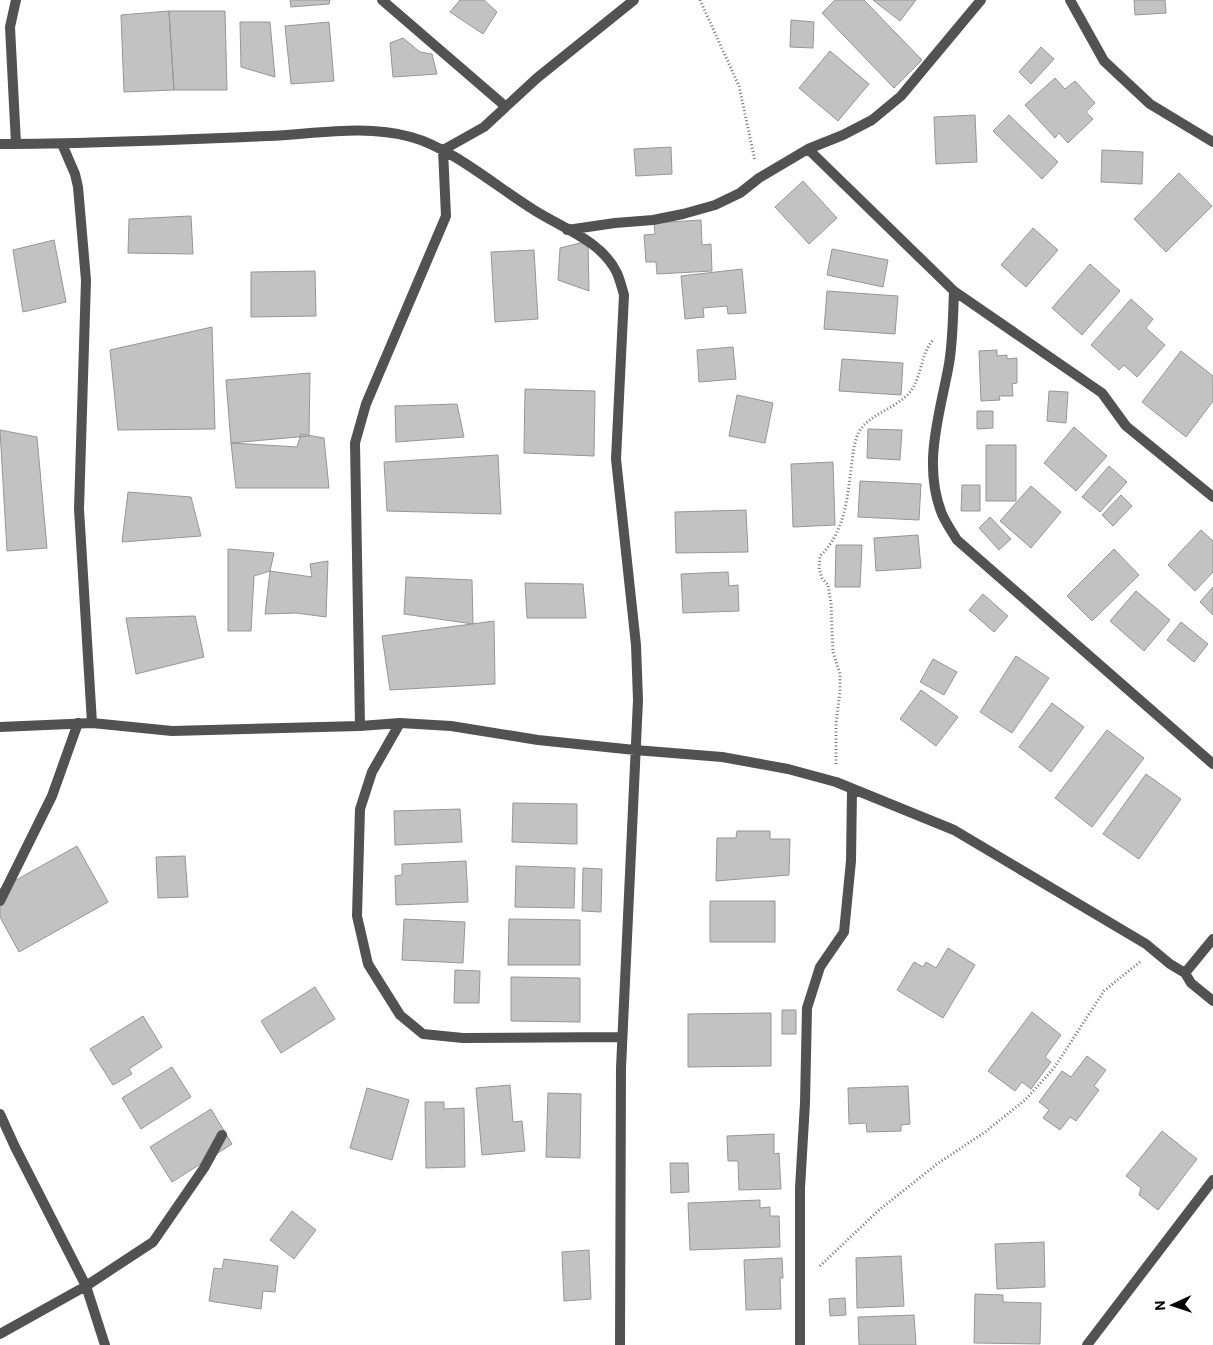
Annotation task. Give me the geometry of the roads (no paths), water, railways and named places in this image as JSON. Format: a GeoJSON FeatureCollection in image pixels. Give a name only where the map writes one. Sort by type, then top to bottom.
{"type":"FeatureCollection","features":[{"type":"Feature","properties":{"kind":"street"},"geometry":{"type":"LineString","coordinates":[[16,0],[10,26],[16,144]]}},
{"type":"Feature","properties":{"kind":"street"},"geometry":{"type":"LineString","coordinates":[[382,0],[505,106]]}},
{"type":"Feature","properties":{"kind":"street"},"geometry":{"type":"LineString","coordinates":[[443,150],[484,127],[537,78],[634,0]]}},
{"type":"Feature","properties":{"kind":"street"},"geometry":{"type":"LineString","coordinates":[[568,230],[653,220],[715,205],[740,193],[759,178],[808,149],[843,136],[872,120],[901,96],[981,0]]}},
{"type":"Feature","properties":{"kind":"street"},"geometry":{"type":"LineString","coordinates":[[1070,0],[1104,61],[1150,104],[1213,142]]}},
{"type":"Feature","properties":{"kind":"street"},"geometry":{"type":"LineString","coordinates":[[0,144],[62,144],[376,131],[412,137],[443,150],[534,210],[588,241],[604,255],[616,272],[624,295],[616,459],[636,645],[638,700],[622,1037],[620,1345]]}},
{"type":"Feature","properties":{"kind":"street"},"geometry":{"type":"LineString","coordinates":[[62,144],[76,174],[86,280],[80,509],[92,723]]}},
{"type":"Feature","properties":{"kind":"street"},"geometry":{"type":"LineString","coordinates":[[808,149],[954,291],[1102,393],[1126,426],[1213,497]]}},
{"type":"Feature","properties":{"kind":"street"},"geometry":{"type":"LineString","coordinates":[[360,726],[355,443],[366,404],[446,216],[443,150]]}},
{"type":"Feature","properties":{"kind":"street"},"geometry":{"type":"LineString","coordinates":[[954,291],[950,362],[936,425],[933,449],[934,488],[942,514],[957,540],[1213,764]]}},
{"type":"Feature","properties":{"kind":"street"},"geometry":{"type":"LineString","coordinates":[[400,722],[372,772],[360,809],[357,916],[368,964],[400,1015],[423,1034],[431,1035],[463,1038],[622,1037]]}},
{"type":"Feature","properties":{"kind":"street"},"geometry":{"type":"LineString","coordinates":[[0,727],[92,723],[172,732],[360,726],[400,722],[451,726],[538,740],[722,757],[788,769],[836,782],[954,830],[1136,938],[1185,973],[1191,983],[1213,1001]]}},
{"type":"Feature","properties":{"kind":"street"},"geometry":{"type":"LineString","coordinates":[[0,901],[52,796],[78,723]]}},
{"type":"Feature","properties":{"kind":"street"},"geometry":{"type":"LineString","coordinates":[[800,1345],[800,1188],[805,1103],[807,1008],[820,967],[844,932],[851,861],[852,789]]}},
{"type":"Feature","properties":{"kind":"street"},"geometry":{"type":"LineString","coordinates":[[1185,973],[1213,939]]}},
{"type":"Feature","properties":{"kind":"street"},"geometry":{"type":"LineString","coordinates":[[0,1117],[86,1286],[105,1345]]}},
{"type":"Feature","properties":{"kind":"street"},"geometry":{"type":"LineString","coordinates":[[0,1334],[86,1286],[153,1242],[204,1168],[222,1135]]}},
{"type":"Feature","properties":{"kind":"street"},"geometry":{"type":"LineString","coordinates":[[1087,1345],[1213,1180]]}}]}
